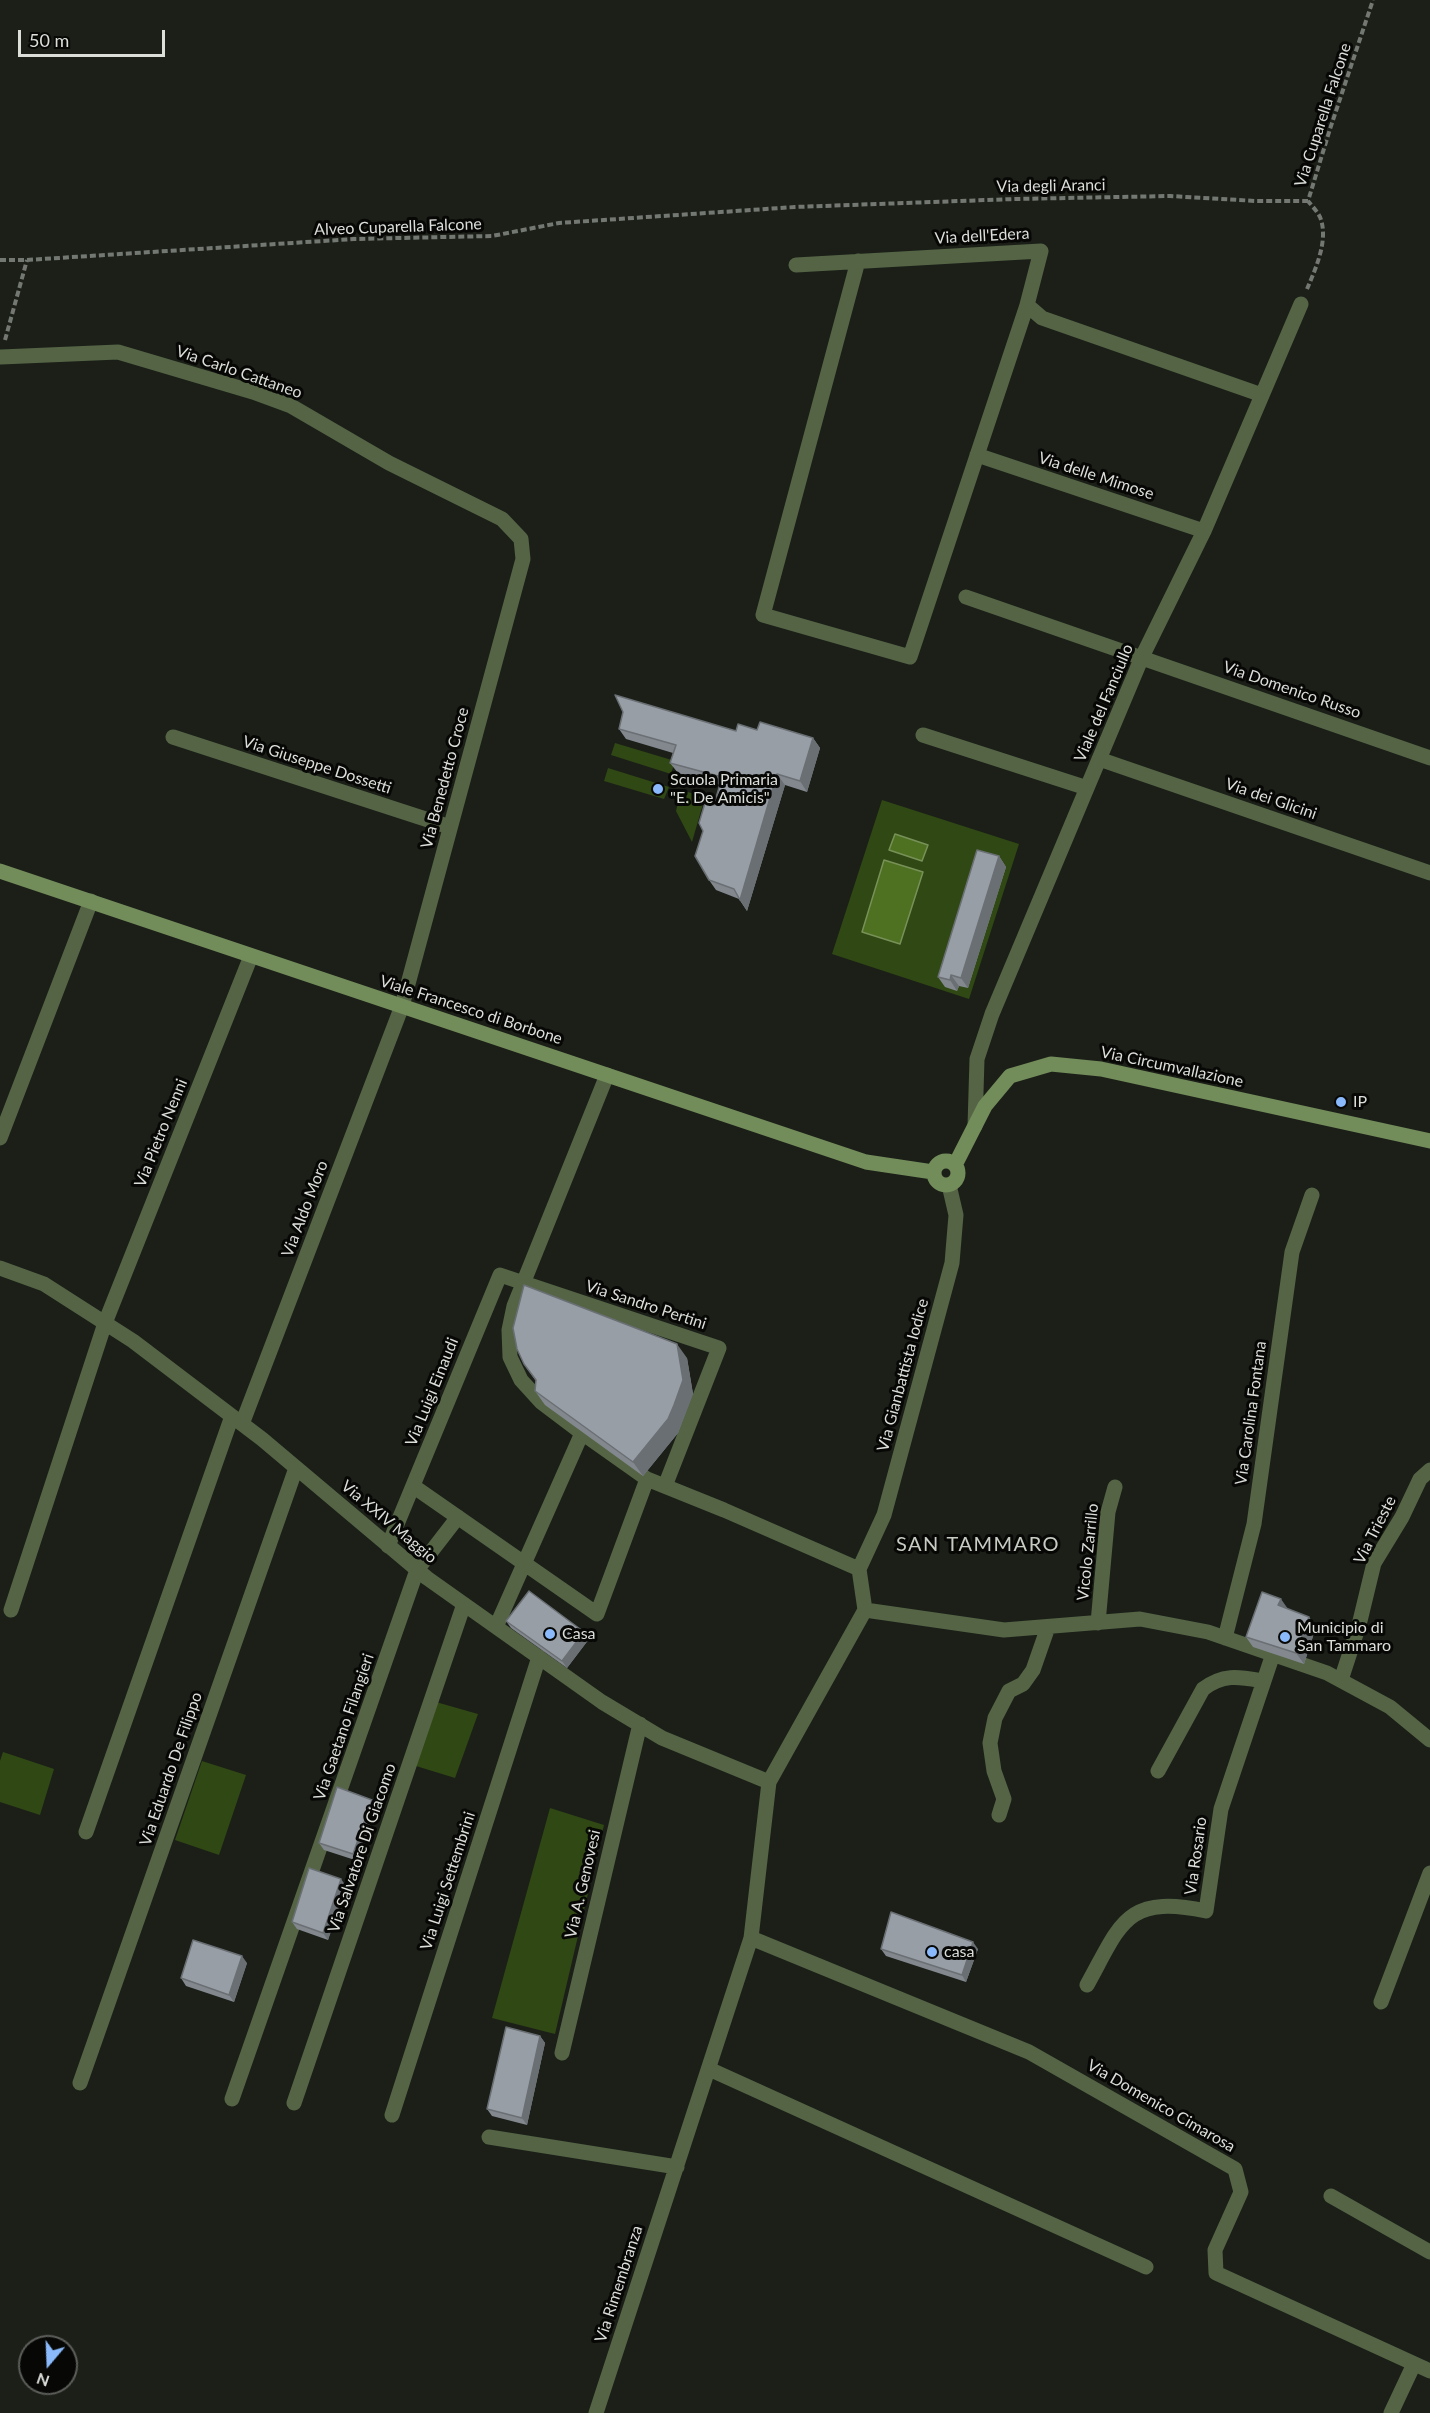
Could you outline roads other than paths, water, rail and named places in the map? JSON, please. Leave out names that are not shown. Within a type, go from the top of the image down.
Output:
[{"type":"street","name":"Via dell'Edera","points":[[796,265],[1041,251],[1027,305]]},
{"type":"street","points":[[858,261],[763,615],[910,657],[1027,305],[1042,318],[1262,395]]},
{"type":"street","name":"Viale del Fanciullo","points":[[975,1126],[977,1059],[992,1014],[1142,657],[1204,531],[1301,304]]},
{"type":"street","name":"Via Carlo Cattaneo","points":[[1,357],[118,352],[253,392],[291,406],[388,463],[502,519],[520,539],[523,559]]},
{"type":"street","name":"Via delle Mimose","points":[[977,455],[1204,531]]},
{"type":"street","name":"Via Benedetto Croce","points":[[402,1006],[523,559]]},
{"type":"street","name":"Via Domenico Russo","points":[[966,597],[1430,758]]},
{"type":"street","points":[[923,735],[1087,788]]},
{"type":"street","name":"Via Giuseppe Dossetti","points":[[173,737],[450,827]]},
{"type":"street","name":"Via dei Glicini","points":[[1100,759],[1430,873]]},
{"type":"street","name":"Viale Francesco di Borbone","points":[[0,871],[866,1161],[933,1172]]},
{"type":"street","points":[[0,1138],[91,901]]},
{"type":"street","name":"Via Pietro Nenni","points":[[11,1610],[105,1323],[250,956]]},
{"type":"street","name":"Via Aldo Moro","points":[[86,1832],[237,1420],[402,1006]]},
{"type":"street","name":"Via Circumvallazione","points":[[955,1165],[985,1106],[1010,1076],[1051,1064],[1101,1069],[1430,1141]]},
{"type":"street","points":[[607,1075],[514,1306],[509,1330],[510,1357],[520,1380],[541,1402],[647,1479],[859,1569],[865,1610],[769,1782]]},
{"type":"street","points":[[948,1161],[955,1165],[957,1177],[949,1185],[938,1183],[933,1172],[940,1162],[948,1161]]},
{"type":"street","name":"Via Gianbattista Iodice","points":[[859,1569],[884,1515],[952,1263],[956,1215],[949,1185]]},
{"type":"street","name":"Via Carolina Fontana","points":[[1225,1638],[1254,1524],[1292,1252],[1312,1195]]},
{"type":"street","name":"Via XXIV Maggio","points":[[0,1268],[44,1284],[133,1341],[237,1420],[417,1570],[602,1702],[662,1738],[769,1782]]},
{"type":"street","name":"Via Luigi Einaudi","points":[[388,1546],[500,1275],[523,1283]]},
{"type":"street","name":"Via Sandro Pertini","points":[[523,1283],[719,1348],[665,1486]]},
{"type":"street","points":[[496,1627],[582,1433]]},
{"type":"street","name":"Via Eduardo De Filippo","points":[[80,2083],[296,1468]]},
{"type":"street","name":"Via Trieste","points":[[1341,1680],[1359,1625],[1374,1563],[1402,1517],[1420,1479],[1430,1470]]},
{"type":"street","points":[[413,1486],[597,1614],[647,1479]]},
{"type":"street","name":"Vicolo Zarrillo","points":[[1098,1623],[1108,1512],[1115,1487]]},
{"type":"street","name":"Via Gaetano Filangieri","points":[[232,2099],[417,1570],[458,1517]]},
{"type":"street","name":"Via Salvatore Di Giacomo","points":[[294,2103],[464,1604]]},
{"type":"street","points":[[865,1610],[1004,1630],[1140,1619],[1208,1632],[1304,1664],[1341,1680],[1390,1707],[1430,1740]]},
{"type":"street","points":[[999,1815],[1004,1799],[994,1771],[990,1743],[995,1718],[1009,1691],[1023,1684],[1032,1670],[1048,1627]]},
{"type":"street","name":"Via Rosario","points":[[1087,1985],[1120,1925],[1137,1912],[1161,1907],[1206,1911],[1221,1809],[1273,1654]]},
{"type":"street","name":"Via Luigi Settembrini","points":[[392,2115],[539,1658]]},
{"type":"street","points":[[1158,1771],[1203,1689],[1215,1680],[1239,1677],[1264,1681]]},
{"type":"street","name":"Via A. Genovesi","points":[[561,2053],[640,1724]]},
{"type":"street","name":"Via Rimembranza","points":[[596,2413],[751,1938],[769,1782]]},
{"type":"street","points":[[1382,2002],[1430,1873]]},
{"type":"street","name":"Via Domenico Cimarosa","points":[[751,1938],[1029,2052],[1235,2169],[1241,2192],[1215,2250],[1216,2273],[1430,2371]]},
{"type":"street","points":[[709,2069],[1146,2267]]},
{"type":"street","points":[[489,2137],[677,2167]]},
{"type":"street","points":[[1331,2196],[1430,2252]]},
{"type":"street","points":[[1391,2413],[1414,2364]]},
{"type":"place","name":"Scuola Primaria \"E. De Amicis\"","points":[[658,789]]},
{"type":"place","name":"IP","points":[[1341,1102]]},
{"type":"place","name":"Casa","points":[[550,1634]]},
{"type":"place","name":"Municipio di San Tammaro","points":[[1285,1637]]},
{"type":"place","name":"casa","points":[[932,1952]]},
{"type":"district","name":"SAN TAMMARO","points":[[978,1545]]}]
